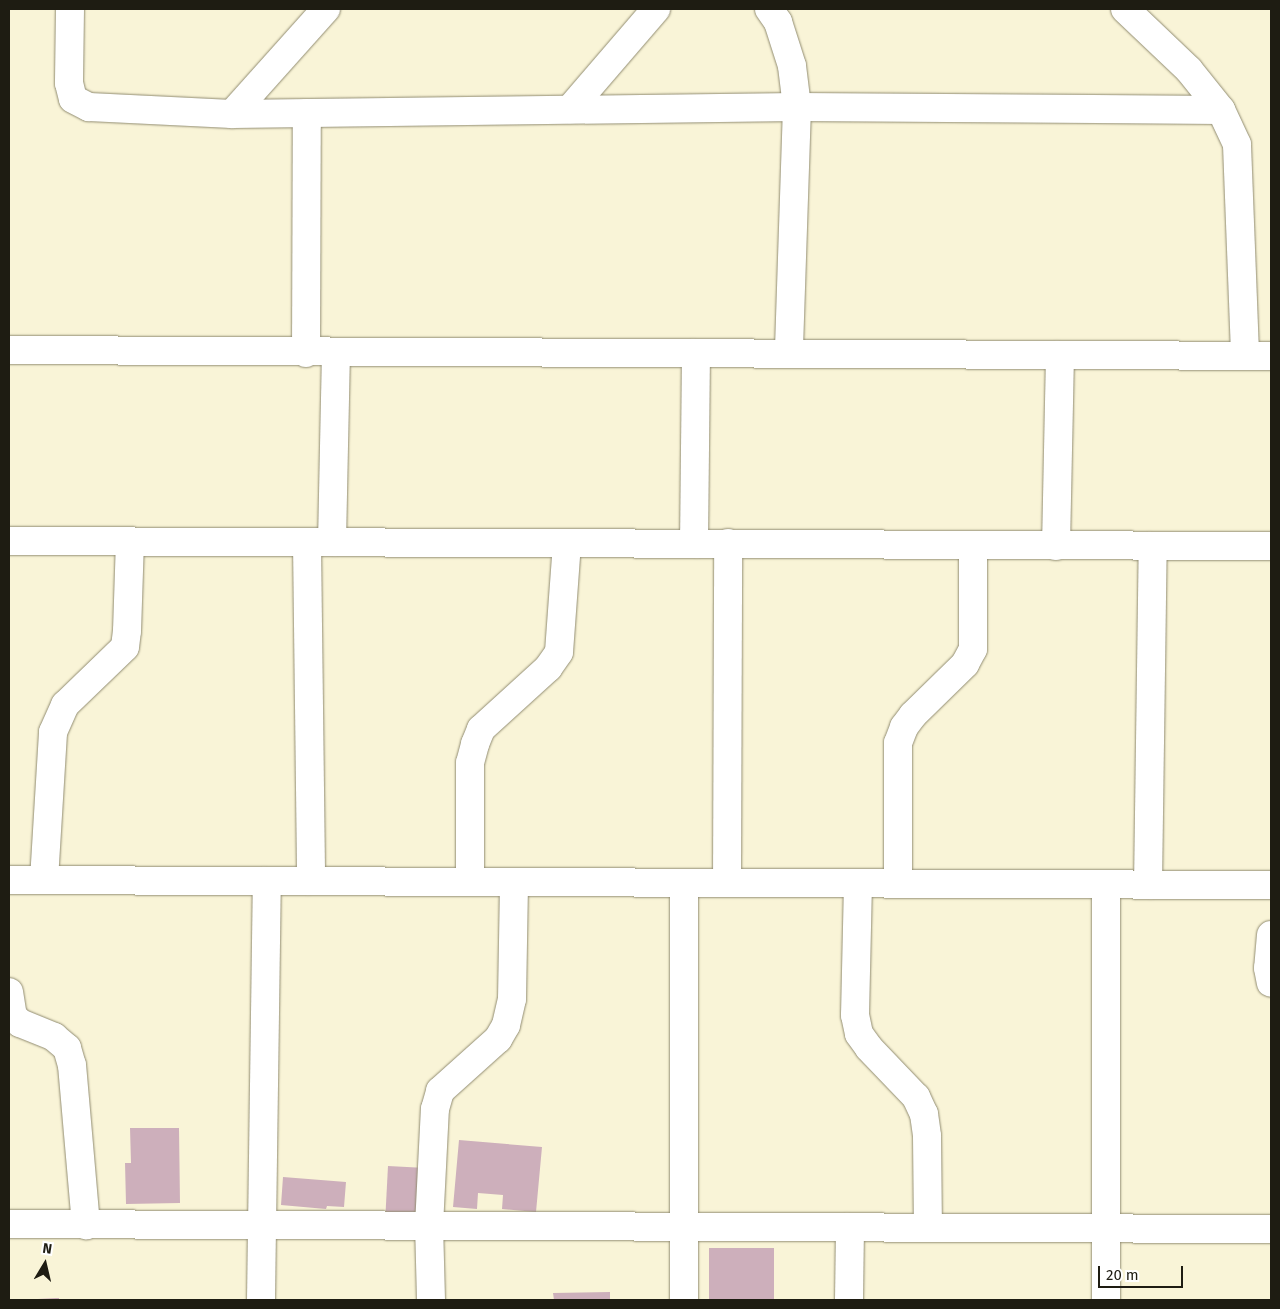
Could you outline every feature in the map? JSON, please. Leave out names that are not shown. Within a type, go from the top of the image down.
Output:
[{"type":"street","points":[[70,9],[69,83],[73,99],[89,107],[232,114],[797,107],[1221,110]]},
{"type":"street","points":[[232,114],[326,9]]},
{"type":"street","points":[[570,109],[656,9]]},
{"type":"street","points":[[769,9],[778,22],[790,59],[797,107],[789,354]]},
{"type":"street","points":[[9,350],[336,354],[696,353],[1258,356],[1238,145],[1221,110],[1189,70],[1125,9]]},
{"type":"street","points":[[306,353],[307,112]]},
{"type":"street","points":[[694,544],[696,353]]},
{"type":"street","points":[[311,881],[319,542],[336,354]]},
{"type":"street","points":[[1056,546],[1060,355]]},
{"type":"street","points":[[9,541],[1271,546]]},
{"type":"street","points":[[44,880],[53,732],[64,704],[125,647],[130,542]]},
{"type":"street","points":[[470,882],[470,763],[475,744],[481,729],[548,668],[559,652],[567,544]]},
{"type":"street","points":[[727,883],[728,544]]},
{"type":"street","points":[[898,884],[898,743],[904,727],[913,715],[965,664],[972,649],[973,545]]},
{"type":"street","points":[[1148,885],[1153,546]]},
{"type":"street","points":[[9,880],[1271,886]]},
{"type":"street","points":[[261,1300],[267,881]]},
{"type":"street","points":[[431,1300],[429,1226],[435,1109],[440,1091],[498,1039],[506,1025],[512,999],[514,882]]},
{"type":"street","points":[[684,883],[684,1300]]},
{"type":"street","points":[[858,883],[855,1015],[859,1034],[869,1048],[916,1097],[924,1114],[927,1136],[928,1227]]},
{"type":"street","points":[[1106,885],[1106,1300]]},
{"type":"street","points":[[1271,935],[1268,968],[1271,983]]},
{"type":"street","points":[[9,992],[12,1016],[20,1023],[54,1037],[67,1048],[72,1065],[86,1225]]},
{"type":"street","points":[[9,1224],[1271,1229]]},
{"type":"street","points":[[848,1300],[850,1227]]},
{"type":"building","points":[[130,1128],[179,1128],[180,1203],[126,1204],[125,1163],[131,1163]]},
{"type":"building","points":[[459,1140],[542,1147],[536,1212],[502,1209],[503,1195],[478,1193],[477,1209],[453,1207]]},
{"type":"building","points":[[388,1166],[421,1168],[418,1215],[386,1213]]},
{"type":"building","points":[[283,1177],[346,1182],[344,1207],[327,1206],[326,1209],[281,1205]]},
{"type":"building","points":[[709,1248],[774,1248],[774,1300],[709,1300]]},
{"type":"building","points":[[610,1292],[610,1300],[554,1300],[553,1293]]},
{"type":"building","points":[[59,1298],[59,1300],[19,1300]]}]
